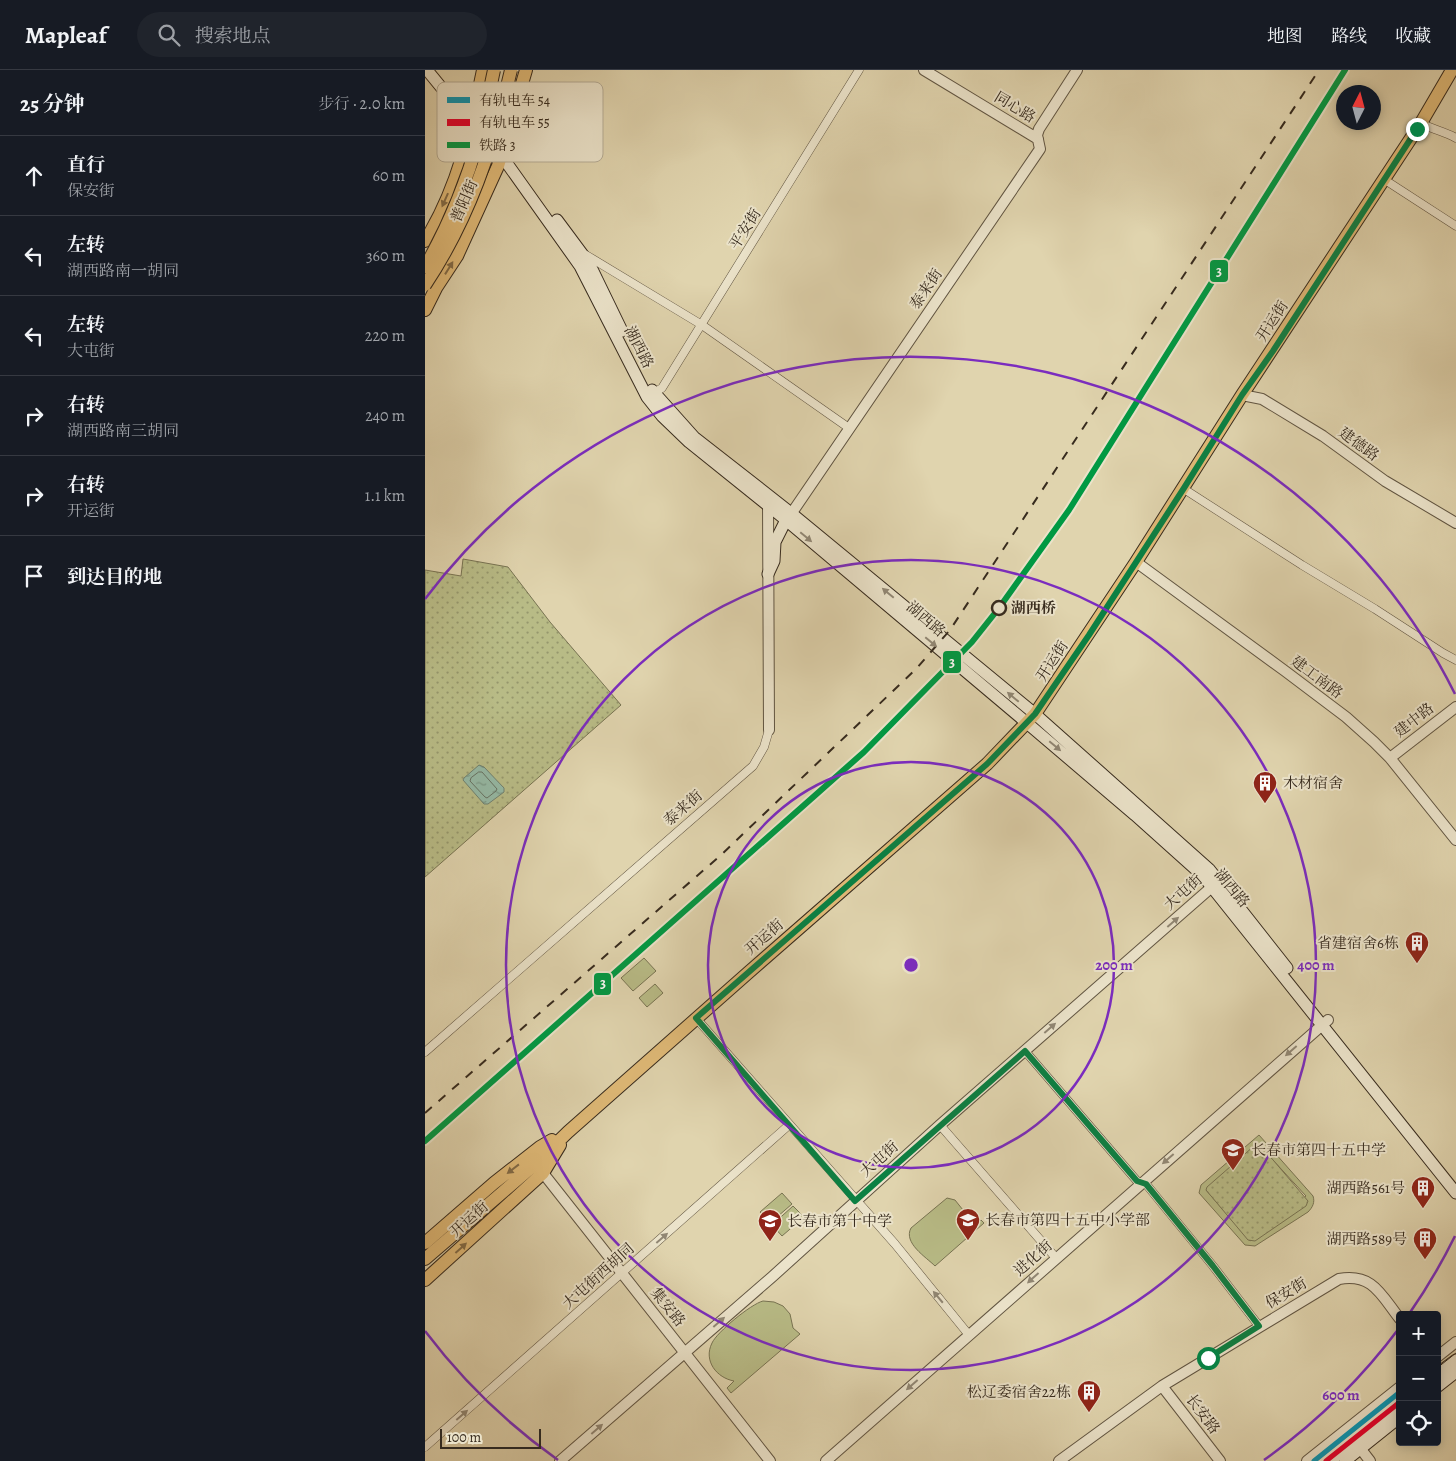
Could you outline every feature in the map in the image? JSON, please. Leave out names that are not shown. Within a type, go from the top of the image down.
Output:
[{"type":"main road","name":"湖西路","points":[[427,70],[438,82]]},
{"type":"main road","name":"湖西路","points":[[437,70],[446,82]]},
{"type":"main road","name":"普阳街","points":[[523,82],[527,70]]},
{"type":"main road","name":"开运街","points":[[425,1260],[533,1166],[568,1132],[696,1018],[987,764],[1031,719],[1136,562],[1242,395],[1385,180],[1436,99],[1451,70]]},
{"type":"main road","name":"开运街","points":[[1436,99],[1456,76]]},
{"type":"main road","name":"普阳街","points":[[425,241],[430,223],[460,169],[462,162]]},
{"type":"main road","points":[[425,267],[441,239],[459,198],[471,162]]},
{"type":"main road","points":[[425,286],[452,241],[477,186],[485,162]]},
{"type":"main road","name":"普阳街","points":[[425,310],[436,288],[457,256],[499,162]]},
{"type":"main road","name":"湖西路","points":[[510,162],[581,266],[662,416],[689,442],[789,516],[1209,869],[1215,883],[1456,1184]]},
{"type":"main road","name":"湖西路","points":[[511,162],[589,263],[650,395]]},
{"type":"main road","points":[[768,574],[774,561],[775,542],[789,516]]},
{"type":"main road","name":"湖西路","points":[[1325,1022],[1456,1194]]},
{"type":"main road","name":"开运街","points":[[425,1280],[543,1173],[568,1132]]},
{"type":"main road","name":"开运街","points":[[425,1243],[494,1183],[540,1147],[568,1132]]},
{"type":"main road","points":[[1441,1369],[1456,1360]]},
{"type":"main road","points":[[1441,1384],[1456,1372]]},
{"type":"main road","points":[[1330,1461],[1396,1408]]},
{"type":"main road","points":[[1345,1461],[1396,1420]]},
{"type":"street","name":"平安街","points":[[650,395],[662,388],[859,70]]},
{"type":"street","name":"同心路","points":[[924,70],[1027,132],[1038,134]]},
{"type":"street","name":"泰来街","points":[[789,516],[1040,149],[1038,134],[1077,70]]},
{"type":"street","points":[[1421,124],[1446,132],[1456,138]]},
{"type":"street","points":[[1385,180],[1456,226]]},
{"type":"street","points":[[580,252],[702,325],[849,428]]},
{"type":"street","name":"建德路","points":[[1242,395],[1262,399],[1323,436],[1385,481],[1456,523]]},
{"type":"street","points":[[1184,488],[1301,565],[1375,609],[1443,654],[1456,660]]},
{"type":"street","name":"泰来街","points":[[425,1052],[753,766],[764,747],[769,730],[768,501]]},
{"type":"street","name":"建工南路","points":[[1136,562],[1285,671],[1374,742],[1390,758],[1456,840]]},
{"type":"street","name":"建中路","points":[[1390,758],[1456,707]]},
{"type":"street","name":"大屯街","points":[[560,1461],[772,1277],[940,1125],[1215,883]]},
{"type":"street","points":[[696,1018],[855,1201],[895,1244],[969,1334]]},
{"type":"street","name":"进化街","points":[[826,1461],[1325,1022]]},
{"type":"street","points":[[1025,1051],[1137,1181],[1146,1184],[1259,1326]]},
{"type":"street","name":"大屯街西胡同","points":[[425,1447],[789,1125]]},
{"type":"street","points":[[940,1125],[1056,1258]]},
{"type":"street","name":"集安路","points":[[543,1173],[770,1461]]},
{"type":"street","name":"保安街","points":[[1059,1461],[1162,1386],[1339,1278],[1351,1276],[1371,1283],[1396,1314]]},
{"type":"street","points":[[1438,1356],[1456,1342]]},
{"type":"street","name":"长安路","points":[[1162,1386],[1219,1461]]},
{"type":"street","points":[[1307,1461],[1396,1390]]},
{"type":"street","points":[[1360,1448],[1370,1461]]},
{"type":"shaded area","points":[[463,559],[508,567],[550,622],[621,705],[425,877],[425,570],[461,576]]},
{"type":"shaded area","points":[[644,958],[656,971],[633,991],[621,978]]},
{"type":"shaded area","points":[[655,984],[663,993],[647,1007],[639,998]]},
{"type":"shaded area","points":[[1259,1135],[1313,1196],[1314,1202],[1308,1212],[1255,1246],[1245,1245],[1199,1193],[1201,1185]],"holes":[[[1260,1146],[1306,1196],[1250,1241],[1206,1190]]]},
{"type":"shaded area","points":[[1254,1146],[1262,1147],[1308,1201],[1306,1206],[1255,1241],[1248,1240],[1206,1190],[1207,1187]]},
{"type":"shaded area","points":[[782,1193],[792,1204],[770,1223],[760,1212]]},
{"type":"shaded area","points":[[947,1198],[955,1200],[975,1225],[981,1220],[984,1223],[935,1266],[917,1249],[909,1234],[911,1228]]},
{"type":"shaded area","points":[[793,1206],[804,1217],[782,1236],[772,1225]]},
{"type":"shaded area","points":[[763,1301],[774,1302],[783,1306],[790,1314],[793,1328],[800,1334],[731,1393],[727,1388],[734,1381],[722,1376],[713,1368],[709,1356],[712,1343],[727,1326],[751,1307]]},
{"type":"water","points":[[479,765],[484,767],[504,788],[504,792],[488,804],[484,804],[463,780]]},
{"type":"tram line","points":[[1441,1365],[1456,1353]]},
{"type":"tram line","name":"54","points":[[1314,1461],[1396,1395]]},
{"type":"tram line","points":[[1322,1461],[1396,1401]]},
{"type":"tram line","name":"55","points":[[1326,1461],[1396,1405]]},
{"type":"railway","points":[[425,1113],[721,855],[916,669],[950,630],[1319,70]]},
{"type":"rail line","name":"3","points":[[425,1141],[864,752],[972,642],[999,608],[1069,510],[1345,70]]},
{"type":"place","name":"湖西桥","points":[[999,608]]},
{"type":"place","name":"木材宿舍","points":[[1265,804]]},
{"type":"place","name":"省建宿舍6栋","points":[[1417,964]]},
{"type":"place","name":"长春市第四十五中学","points":[[1233,1171]]},
{"type":"place","name":"湖西路561号","points":[[1423,1209]]},
{"type":"place","name":"长春市第四十五中小学部","points":[[968,1241]]},
{"type":"place","name":"长春市第十中学","points":[[770,1242]]},
{"type":"place","name":"湖西路589号","points":[[1425,1260]]},
{"type":"place","name":"松辽委宿舍22栋","points":[[1089,1413]]},
{"type":"route","points":[[1208,1358],[1259,1326],[1146,1184],[1137,1181],[1025,1051],[855,1201],[696,1018],[987,764],[1035,714],[1089,635],[1213,444],[1242,395],[1273,351],[1417,129]]}]
